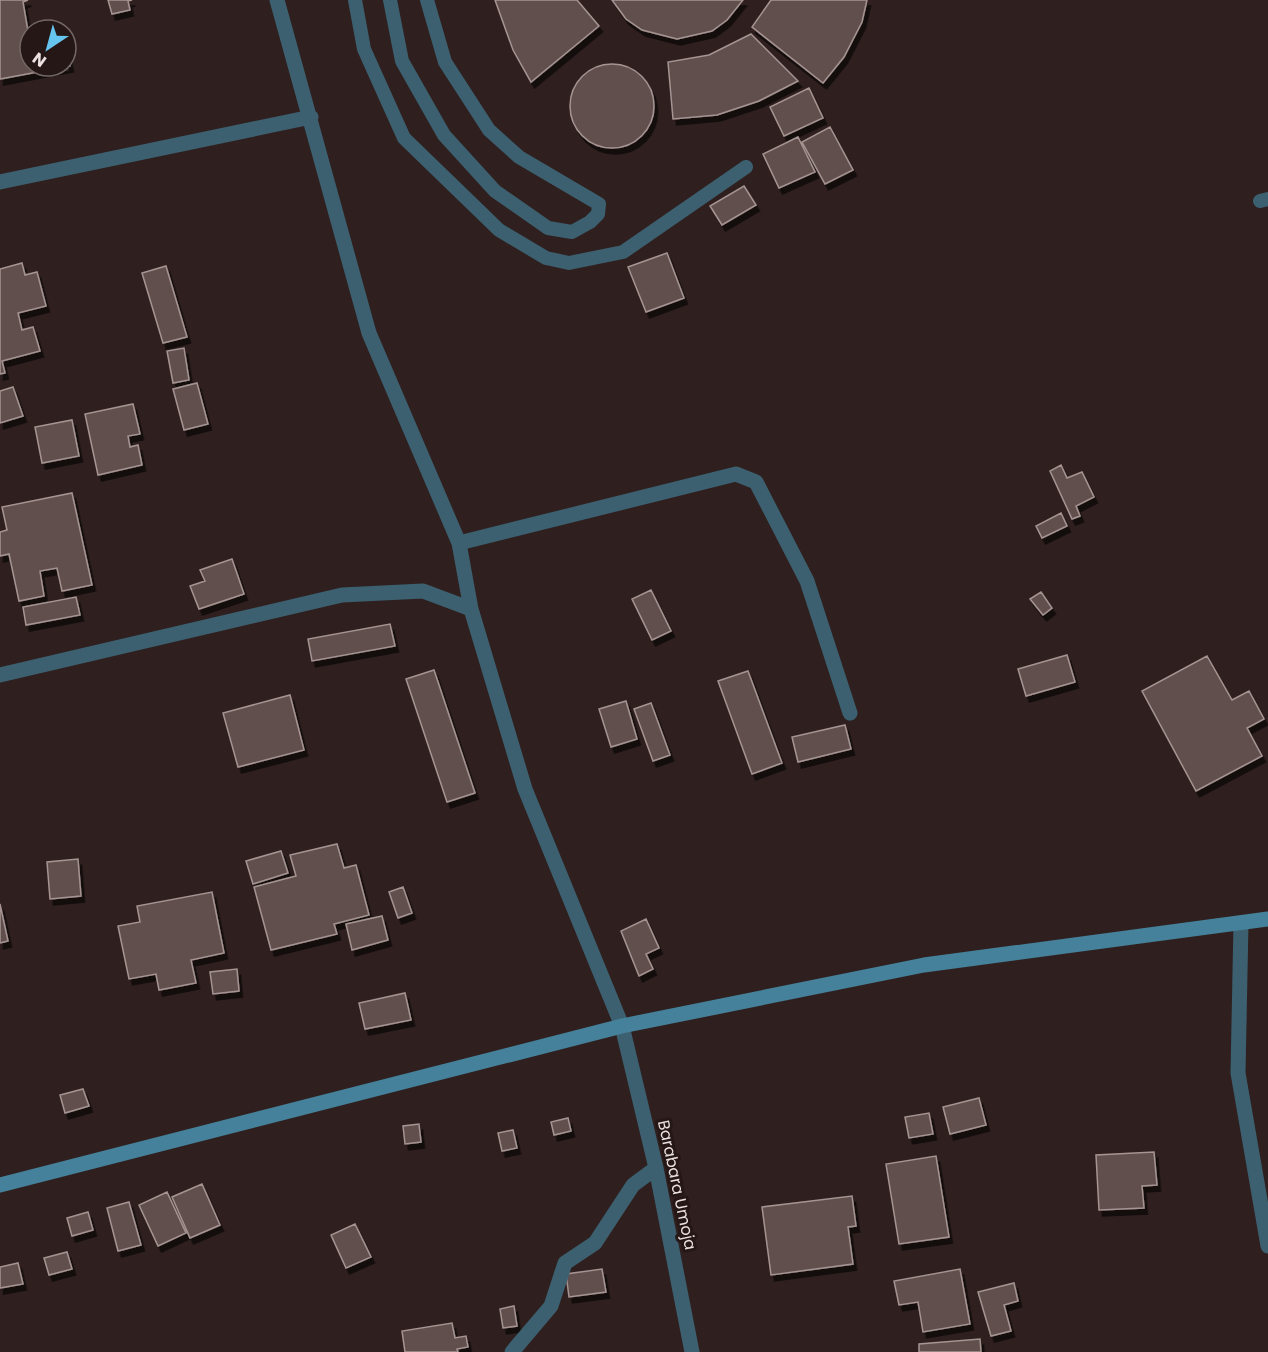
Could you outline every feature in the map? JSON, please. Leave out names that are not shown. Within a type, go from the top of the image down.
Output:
[{"type":"street","name":"Barabara Umoja","points":[[277,0],[369,333],[459,543],[471,609],[525,789],[622,1026],[657,1168],[692,1352]]},
{"type":"street","points":[[0,182],[310,117]]},
{"type":"street","points":[[459,543],[736,474],[756,482],[807,581],[850,713]]},
{"type":"street","points":[[0,675],[342,595],[423,591],[471,609]]},
{"type":"street","points":[[0,1185],[622,1026],[924,965],[1268,919]]},
{"type":"street","points":[[1241,923],[1238,1073],[1268,1246]]},
{"type":"street","points":[[512,1352],[551,1306],[565,1263],[596,1243],[633,1185],[657,1168]]},
{"type":"lane","points":[[355,0],[364,49],[404,138],[499,230],[546,258],[569,263],[623,252],[746,167]]},
{"type":"lane","points":[[390,0],[402,61],[444,135],[495,191],[548,228],[572,232],[590,222],[598,214],[599,204],[519,157],[489,130],[445,62],[427,0]]},
{"type":"building","points":[[0,0],[28,0],[23,2],[26,18],[18,18],[18,76],[0,79]]},
{"type":"building","points":[[108,0],[132,0],[128,1],[130,10],[112,14]]},
{"type":"building","points":[[495,0],[577,0],[599,26],[531,82],[513,50]]},
{"type":"building","points":[[612,0],[743,0],[727,20],[712,31],[677,39],[642,30],[626,19]]},
{"type":"building","points":[[771,0],[867,0],[862,22],[844,57],[823,83],[752,27]]},
{"type":"building","points":[[751,34],[798,81],[759,101],[717,115],[673,119],[668,62],[709,55]]},
{"type":"building","points":[[604,64],[620,64],[636,71],[647,82],[654,98],[651,122],[642,136],[620,148],[604,148],[588,141],[577,130],[570,114],[570,98],[577,82],[588,71]]},
{"type":"building","points":[[809,88],[823,118],[784,136],[770,107]]},
{"type":"building","points":[[830,127],[853,170],[825,184],[802,142]]},
{"type":"building","points":[[798,137],[815,172],[779,188],[763,154]]},
{"type":"building","points":[[744,186],[756,205],[722,225],[710,206]]},
{"type":"building","points":[[667,253],[684,298],[646,312],[628,267]]},
{"type":"building","points":[[22,263],[25,275],[37,272],[46,306],[18,313],[22,330],[33,327],[40,351],[2,361],[5,373],[0,374],[0,269]]},
{"type":"building","points":[[166,266],[187,337],[163,343],[142,273]]},
{"type":"building","points":[[184,348],[189,380],[173,383],[167,351]]},
{"type":"building","points":[[197,383],[208,424],[184,430],[173,389]]},
{"type":"building","points":[[13,387],[23,416],[0,423],[0,391]]},
{"type":"building","points":[[133,404],[140,434],[128,436],[130,447],[138,445],[142,465],[98,475],[85,414]]},
{"type":"building","points":[[72,420],[79,456],[42,463],[35,427]]},
{"type":"building","points":[[1061,465],[1067,478],[1082,472],[1094,497],[1076,506],[1080,516],[1072,519],[1050,471]]},
{"type":"building","points":[[72,493],[92,585],[62,591],[57,568],[40,571],[44,596],[19,601],[9,554],[0,556],[0,532],[7,530],[2,507]]},
{"type":"building","points":[[1061,513],[1067,526],[1042,538],[1036,526]]},
{"type":"building","points":[[232,559],[244,594],[199,609],[190,586],[205,581],[200,570]]},
{"type":"building","points":[[651,590],[671,631],[652,640],[632,599]]},
{"type":"building","points":[[1041,592],[1052,608],[1043,615],[1030,599]]},
{"type":"building","points":[[76,597],[80,615],[26,625],[23,607]]},
{"type":"building","points":[[390,624],[395,646],[312,661],[308,639]]},
{"type":"building","points":[[1067,655],[1075,682],[1026,696],[1018,669]]},
{"type":"building","points":[[1207,656],[1232,700],[1249,691],[1264,719],[1247,728],[1262,756],[1196,791],[1142,691]]},
{"type":"building","points":[[434,670],[475,793],[447,802],[406,679]]},
{"type":"building","points":[[748,671],[782,763],[752,774],[718,681]]},
{"type":"building","points":[[290,695],[304,750],[238,767],[223,713]]},
{"type":"building","points":[[626,701],[637,739],[611,747],[599,709]]},
{"type":"building","points":[[651,703],[670,755],[653,761],[634,709]]},
{"type":"building","points":[[845,725],[851,749],[798,762],[792,737]]},
{"type":"building","points":[[337,844],[344,868],[356,865],[369,915],[334,924],[337,934],[271,950],[254,887],[296,876],[290,855]]},
{"type":"building","points":[[281,851],[288,873],[253,884],[246,861]]},
{"type":"building","points":[[78,859],[81,896],[50,899],[47,862]]},
{"type":"building","points":[[403,887],[412,913],[398,918],[389,892]]},
{"type":"building","points":[[212,892],[224,953],[191,960],[196,983],[159,990],[156,974],[129,979],[118,926],[140,922],[137,906]]},
{"type":"building","points":[[0,904],[8,941],[0,943]]},
{"type":"building","points":[[382,916],[388,940],[352,950],[346,924]]},
{"type":"building","points":[[646,919],[659,948],[646,954],[653,969],[639,976],[621,931]]},
{"type":"building","points":[[237,969],[239,991],[213,994],[210,972]]},
{"type":"building","points":[[405,993],[411,1020],[365,1029],[359,1003]]},
{"type":"building","points":[[83,1089],[89,1106],[65,1113],[60,1095]]},
{"type":"building","points":[[979,1098],[986,1125],[950,1134],[943,1107]]},
{"type":"building","points":[[929,1113],[933,1134],[909,1138],[905,1117]]},
{"type":"building","points":[[568,1118],[571,1131],[554,1135],[551,1122]]},
{"type":"building","points":[[419,1124],[421,1142],[405,1144],[403,1126]]},
{"type":"building","points":[[513,1130],[517,1148],[502,1151],[498,1133]]},
{"type":"building","points":[[1154,1152],[1157,1185],[1142,1186],[1144,1208],[1099,1210],[1096,1155]]},
{"type":"building","points":[[936,1156],[949,1237],[899,1244],[886,1164]]},
{"type":"building","points":[[202,1184],[220,1225],[190,1238],[172,1197]]},
{"type":"building","points":[[167,1192],[186,1233],[158,1246],[139,1205]]},
{"type":"building","points":[[852,1196],[856,1226],[848,1227],[853,1264],[771,1275],[762,1207]]},
{"type":"building","points":[[129,1202],[141,1245],[118,1251],[107,1208]]},
{"type":"building","points":[[88,1212],[93,1230],[72,1236],[67,1218]]},
{"type":"building","points":[[355,1224],[371,1257],[346,1268],[331,1235]]},
{"type":"building","points":[[67,1252],[72,1269],[49,1275],[44,1258]]},
{"type":"building","points":[[18,1263],[23,1284],[0,1288],[0,1267]]},
{"type":"building","points":[[602,1269],[606,1292],[569,1297],[566,1274]]},
{"type":"building","points":[[960,1269],[970,1324],[923,1332],[918,1302],[899,1305],[894,1281]]},
{"type":"building","points":[[1014,1283],[1018,1301],[1004,1305],[1011,1331],[991,1336],[978,1292]]},
{"type":"building","points":[[514,1306],[517,1326],[503,1328],[500,1309]]},
{"type":"building","points":[[452,1323],[455,1338],[466,1336],[468,1347],[457,1349],[458,1352],[405,1352],[402,1331]]},
{"type":"building","points":[[980,1339],[981,1352],[919,1352],[919,1344]]}]
